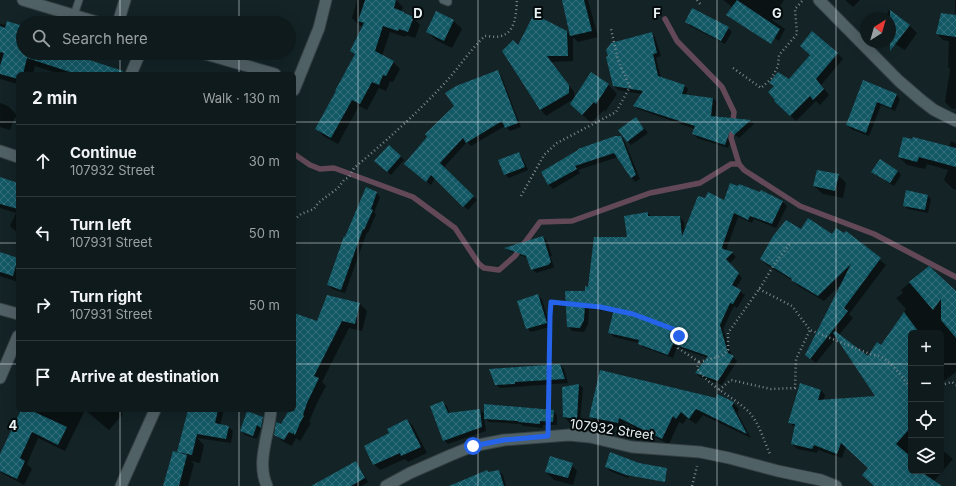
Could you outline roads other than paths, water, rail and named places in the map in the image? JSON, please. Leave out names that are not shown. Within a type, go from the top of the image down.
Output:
[{"type":"street","points":[[22,0],[77,16]]},
{"type":"street","points":[[120,16],[125,0]]},
{"type":"street","points":[[296,82],[319,28],[326,0]]},
{"type":"street","points":[[819,0],[899,81],[934,110],[956,121]]},
{"type":"street","points":[[132,72],[137,60]]},
{"type":"street","points":[[226,60],[268,72]]},
{"type":"street","points":[[0,151],[16,156]]},
{"type":"street","points":[[0,309],[16,313]]},
{"type":"street","points":[[0,378],[16,341]]},
{"type":"street","points":[[121,486],[154,412]]},
{"type":"street","points":[[267,486],[262,466],[270,412]]},
{"type":"street","name":"107932 Street","points":[[386,486],[424,467],[473,446],[504,440],[569,435],[590,437],[632,447],[700,452],[821,480],[836,486]]},
{"type":"lane","points":[[74,15],[79,0]]},
{"type":"waterway","points":[[665,19],[677,41],[722,87],[734,112],[731,138],[739,164],[744,170],[800,206],[874,234],[956,277]]},
{"type":"waterway","points":[[296,155],[310,165],[320,169],[334,168],[413,197],[455,228],[479,264],[484,268],[499,270],[515,256],[540,222],[572,221],[650,193],[700,183],[731,164],[739,164]]}]
